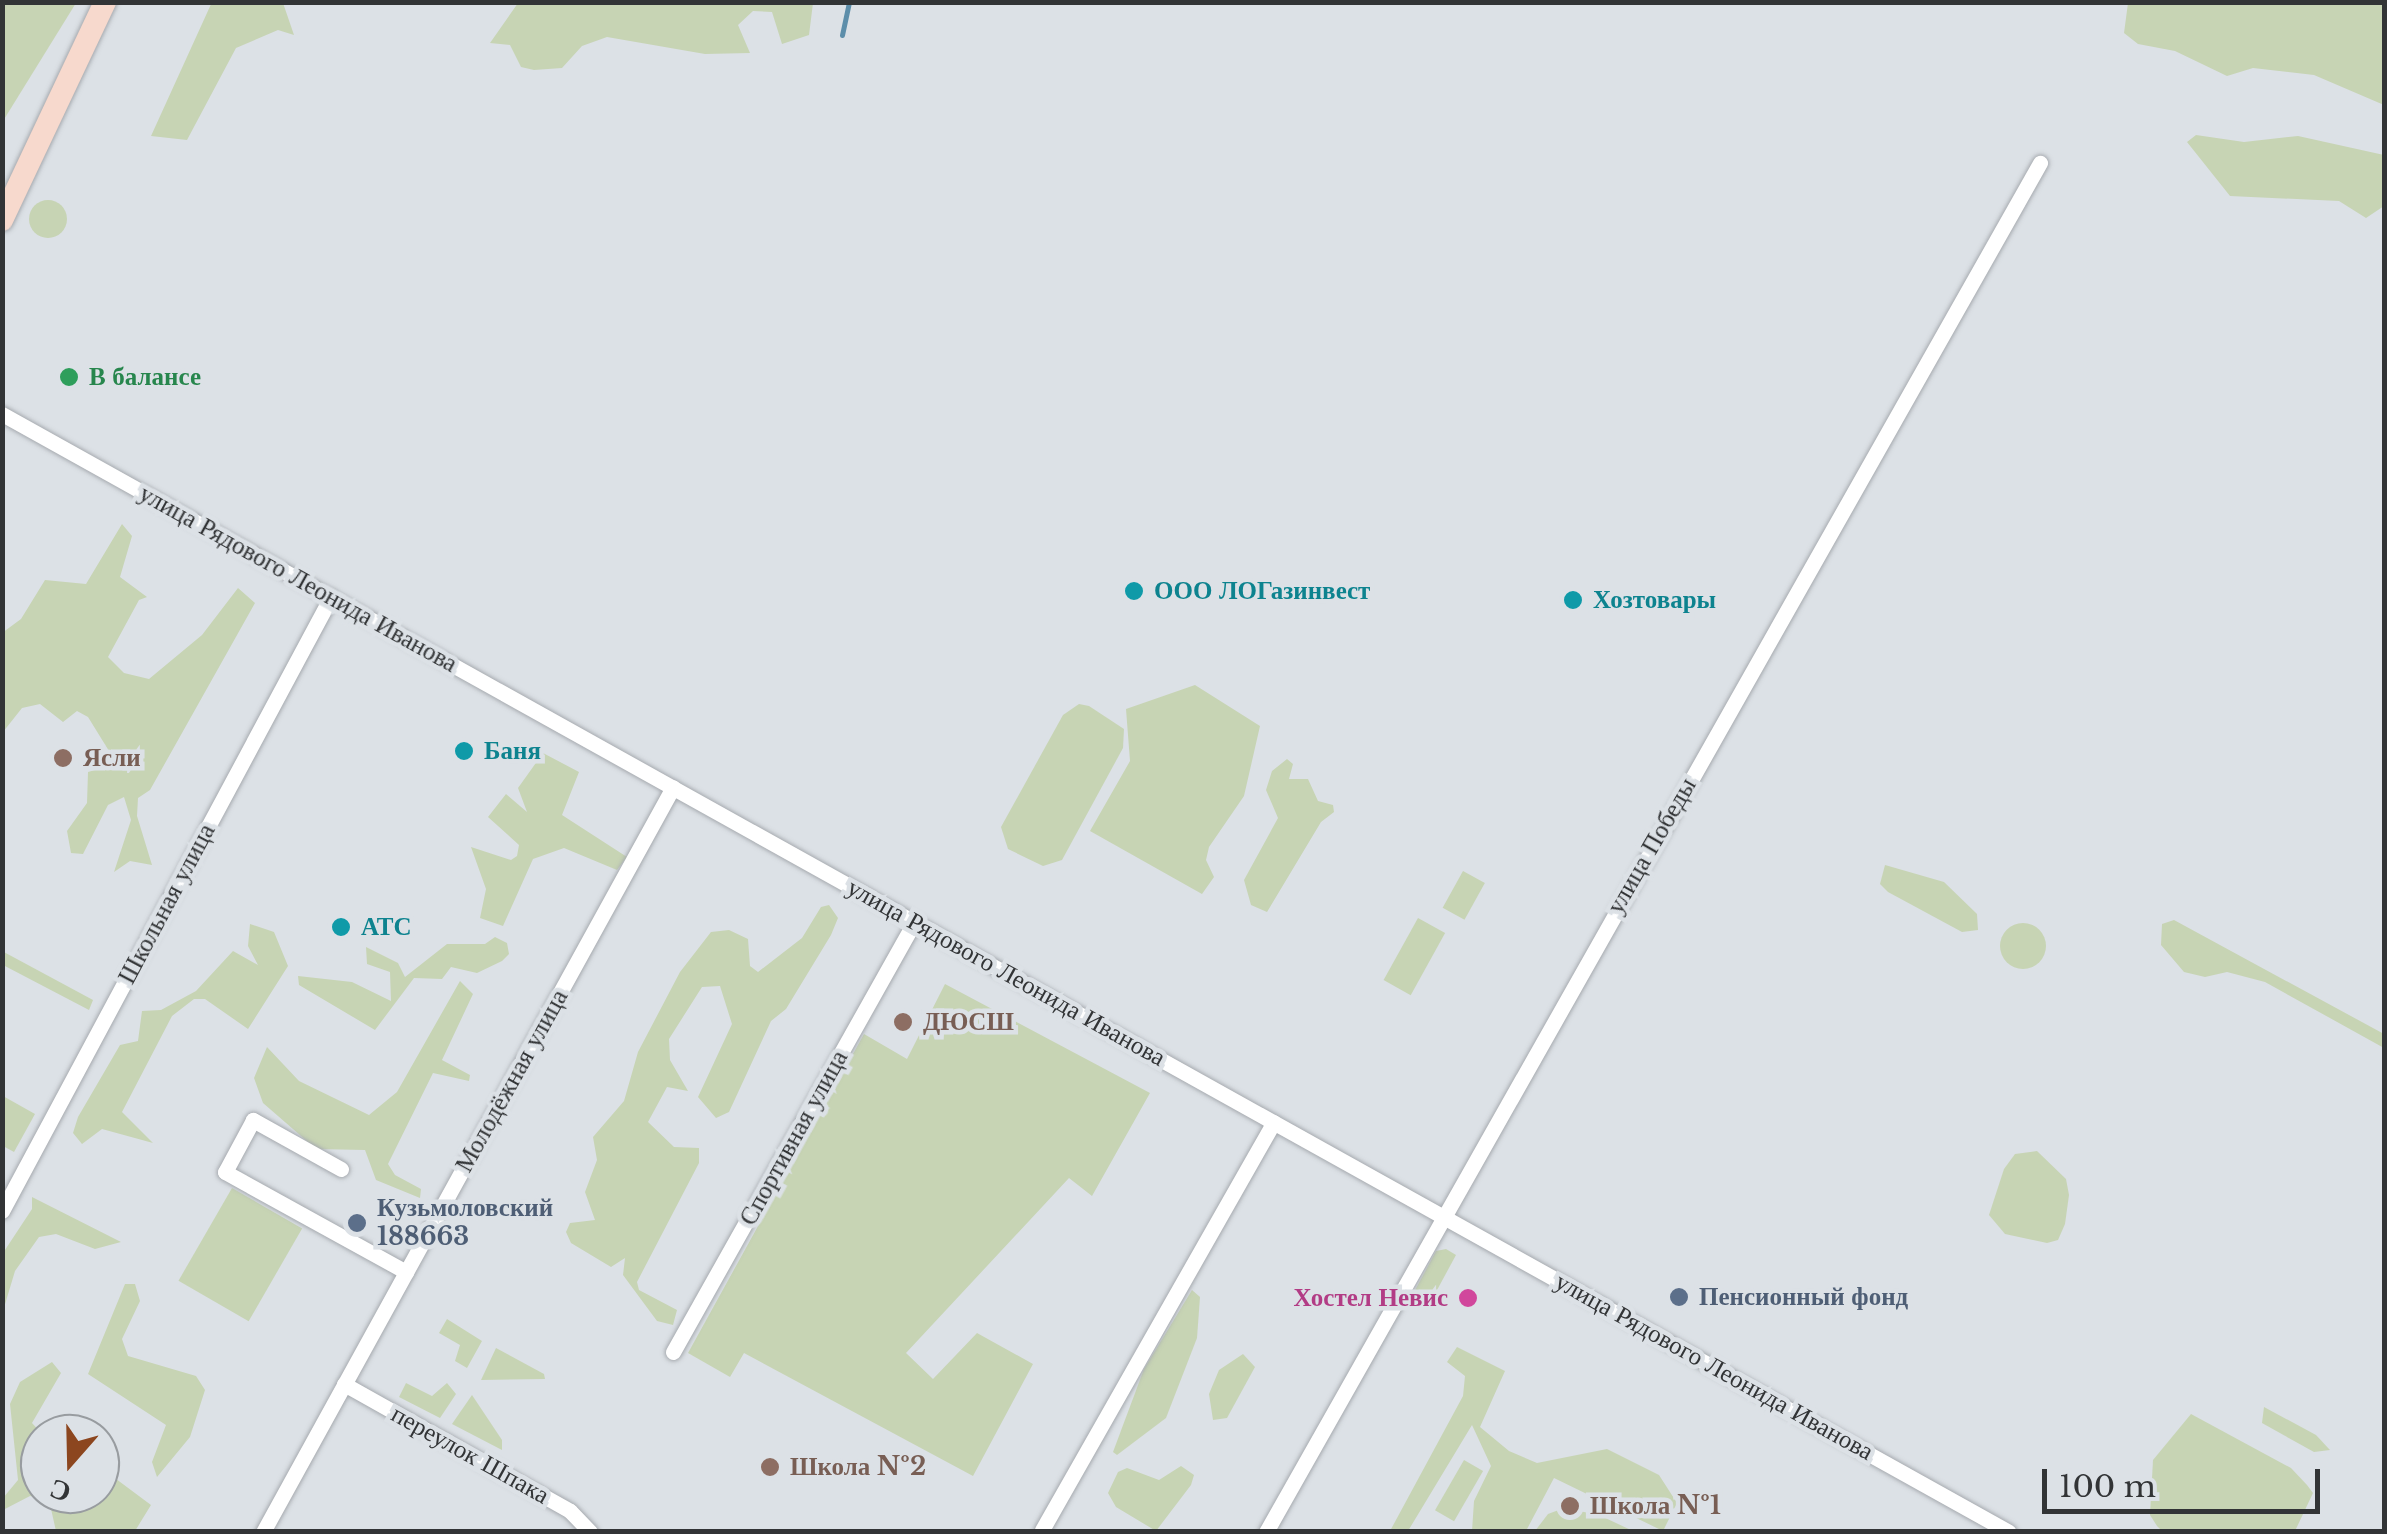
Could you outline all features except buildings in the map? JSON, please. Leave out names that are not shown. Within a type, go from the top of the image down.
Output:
[{"type":"main road","points":[[2,220],[104,2]]},
{"type":"street","name":"улица Победы","points":[[1266,1532],[2040,163]]},
{"type":"street","name":"улица Рядового Леонида Иванова","points":[[2,414],[2009,1532]]},
{"type":"street","name":"Школьная улица","points":[[2,1211],[331,598]]},
{"type":"street","name":"Молодёжная улица","points":[[263,1532],[673,788]]},
{"type":"street","name":"Спортивная улица","points":[[673,1352],[914,922]]},
{"type":"street","points":[[341,1169],[253,1120],[225,1172],[406,1272]]},
{"type":"street","points":[[1042,1530],[1274,1122]]},
{"type":"street","name":"переулок Шпака","points":[[344,1384],[570,1512],[590,1532]]},
{"type":"green space","points":[[212,2],[283,3],[294,35],[278,30],[236,48],[187,140],[151,136]]},
{"type":"green space","points":[[518,2],[813,3],[809,35],[782,44],[772,12],[753,11],[738,25],[750,53],[705,54],[607,37],[582,46],[562,68],[534,70],[521,67],[510,45],[490,43]]},
{"type":"green space","points":[[2,3],[76,3],[3,121]]},
{"type":"green space","points":[[2128,3],[2384,3],[2384,105],[2314,75],[2253,68],[2227,76],[2175,51],[2138,44],[2124,33]]},
{"type":"green space","points":[[2196,135],[2244,142],[2298,136],[2384,155],[2384,206],[2366,218],[2339,201],[2230,196],[2187,142]]},
{"type":"green space","points":[[48,200],[61,206],[67,219],[61,232],[48,238],[35,232],[29,219],[35,206]]},
{"type":"green space","points":[[122,524],[132,536],[120,577],[147,597],[139,600],[108,657],[124,673],[149,679],[202,635],[238,588],[255,603],[150,790],[138,798],[137,816],[152,865],[130,861],[114,872],[131,820],[124,797],[108,805],[83,854],[71,853],[67,831],[87,803],[88,772],[102,768],[109,751],[88,717],[77,711],[63,722],[40,704],[22,708],[3,732],[2,633],[21,619],[45,580],[86,584]]},
{"type":"green space","points":[[1195,685],[1260,726],[1244,796],[1209,847],[1206,860],[1214,877],[1202,894],[1090,831],[1130,761],[1126,709]]},
{"type":"green space","points":[[1079,704],[1089,706],[1124,729],[1123,748],[1062,860],[1043,866],[1008,849],[1001,827],[1063,715]]},
{"type":"green space","points":[[543,753],[579,772],[562,815],[627,857],[617,870],[564,848],[533,859],[503,926],[480,918],[486,889],[471,847],[511,860],[517,856],[519,845],[488,817],[506,794],[527,812],[518,788]]},
{"type":"green space","points":[[1287,759],[1293,764],[1289,779],[1308,779],[1318,801],[1333,805],[1334,812],[1321,822],[1267,912],[1251,905],[1244,880],[1278,818],[1266,790],[1272,771]]},
{"type":"green space","points":[[1885,865],[1944,882],[1977,914],[1978,930],[1962,932],[1888,892],[1880,884]]},
{"type":"green space","points":[[1463,871],[1485,883],[1465,920],[1443,908]]},
{"type":"green space","points":[[829,905],[838,918],[831,935],[786,1009],[771,1021],[729,1112],[716,1118],[698,1097],[732,1024],[720,986],[702,987],[669,1039],[670,1060],[688,1091],[667,1087],[648,1122],[674,1147],[699,1148],[699,1163],[637,1282],[639,1290],[677,1310],[673,1325],[657,1321],[623,1275],[625,1258],[611,1267],[571,1243],[566,1232],[570,1223],[595,1220],[585,1192],[597,1160],[593,1137],[624,1101],[638,1052],[680,972],[711,932],[729,930],[748,939],[750,966],[758,972],[802,938],[821,907]]},
{"type":"green space","points":[[1418,918],[1445,933],[1411,995],[1384,980]]},
{"type":"green space","points":[[2174,920],[2384,1034],[2384,1048],[2265,982],[2227,972],[2205,977],[2184,972],[2161,945],[2162,924]]},
{"type":"green space","points":[[2023,923],[2040,929],[2046,946],[2040,963],[2023,969],[2006,963],[2000,946],[2006,929]]},
{"type":"green space","points":[[250,924],[274,932],[288,966],[248,1029],[205,999],[194,999],[172,1016],[122,1112],[153,1143],[102,1129],[82,1144],[73,1133],[78,1117],[120,1045],[138,1041],[142,1011],[161,1010],[196,991],[233,951],[258,965],[248,946]]},
{"type":"green space","points":[[495,937],[507,943],[509,954],[502,961],[477,973],[451,967],[442,979],[414,978],[375,1030],[299,985],[298,976],[352,982],[391,1001],[390,972],[367,964],[366,947],[398,963],[405,977],[447,944],[485,944]]},
{"type":"green space","points":[[2,951],[93,1000],[89,1010],[3,965]]},
{"type":"green space","points":[[460,981],[473,994],[442,1060],[470,1075],[469,1081],[433,1073],[388,1164],[395,1175],[421,1189],[420,1198],[376,1180],[365,1150],[316,1149],[263,1103],[254,1078],[267,1047],[299,1081],[369,1115],[397,1092]]},
{"type":"green space","points":[[945,984],[1150,1093],[1092,1196],[1069,1178],[906,1353],[933,1379],[977,1333],[1033,1364],[973,1476],[744,1353],[730,1377],[688,1353],[864,1034],[907,1059]]},
{"type":"green space","points":[[3,1096],[35,1114],[14,1152],[3,1146]]},
{"type":"green space","points":[[2037,1151],[2066,1179],[2069,1195],[2065,1224],[2058,1240],[2047,1243],[2005,1234],[1989,1215],[2004,1169],[2015,1154]]},
{"type":"green space","points":[[232,1188],[302,1228],[249,1321],[178,1281]]},
{"type":"green space","points":[[32,1197],[121,1242],[95,1249],[56,1234],[39,1237],[15,1271],[3,1311],[3,1253],[32,1209]]},
{"type":"green space","points":[[1446,1249],[1456,1255],[1430,1303],[1413,1294],[1436,1251]]},
{"type":"green space","points":[[125,1284],[135,1284],[140,1301],[122,1339],[128,1356],[196,1376],[205,1390],[190,1437],[157,1477],[152,1462],[166,1425],[88,1374]]},
{"type":"green space","points":[[1192,1290],[1200,1297],[1197,1338],[1166,1418],[1117,1455],[1113,1452],[1144,1369]]},
{"type":"green space","points":[[447,1319],[482,1341],[467,1368],[455,1361],[460,1345],[439,1333]]},
{"type":"green space","points":[[1457,1347],[1505,1371],[1480,1427],[1509,1451],[1537,1463],[1607,1449],[1659,1475],[1677,1503],[1663,1531],[1554,1478],[1526,1531],[1472,1531],[1474,1501],[1491,1466],[1472,1425],[1408,1531],[1390,1531],[1463,1396],[1465,1376],[1447,1362]]},
{"type":"green space","points":[[496,1348],[544,1374],[545,1379],[481,1380]]},
{"type":"green space","points":[[1243,1354],[1255,1367],[1227,1418],[1213,1420],[1209,1394],[1219,1370]]},
{"type":"green space","points":[[52,1362],[61,1373],[37,1414],[20,1414],[20,1501],[3,1510],[3,1498],[18,1480],[10,1404],[20,1382]]},
{"type":"green space","points":[[406,1383],[432,1396],[447,1383],[456,1394],[440,1418],[399,1397]]},
{"type":"green space","points":[[472,1395],[502,1440],[502,1450],[452,1424]]},
{"type":"green space","points":[[2264,1407],[2316,1435],[2330,1450],[2314,1452],[2262,1423]]},
{"type":"green space","points":[[2191,1414],[2291,1468],[2307,1485],[2313,1493],[2295,1531],[2163,1532],[2157,1526],[2150,1515],[2153,1460]]},
{"type":"green space","points":[[1464,1460],[1483,1471],[1454,1521],[1435,1510]]},
{"type":"green space","points":[[1181,1466],[1194,1475],[1191,1485],[1156,1531],[1116,1507],[1108,1493],[1118,1472],[1127,1468],[1159,1480]]},
{"type":"green space","points":[[120,1482],[151,1505],[135,1531],[56,1531],[52,1514],[120,1514]]},
{"type":"green space","points":[[1564,1508],[1599,1515],[1633,1531],[1535,1531],[1548,1514]]},
{"type":"waterway","points":[[842,35],[849,2]]},
{"type":"place","name":"В балансе","points":[[69,377]]},
{"type":"place","name":"ООО ЛОГазинвест","points":[[1134,591]]},
{"type":"place","name":"Хозтовары","points":[[1573,600]]},
{"type":"place","name":"Баня","points":[[464,751]]},
{"type":"place","name":"Ясли","points":[[63,758]]},
{"type":"place","name":"АТС","points":[[341,927]]},
{"type":"place","name":"ДЮСШ","points":[[903,1022]]},
{"type":"place","name":"Кузьмоловский 188663","points":[[357,1223]]},
{"type":"place","name":"Пенсионный фонд","points":[[1679,1297]]},
{"type":"place","name":"Хостел Невис","points":[[1468,1298]]},
{"type":"place","name":"Школа №2","points":[[770,1467]]},
{"type":"place","name":"Школа №1","points":[[1570,1506]]}]
